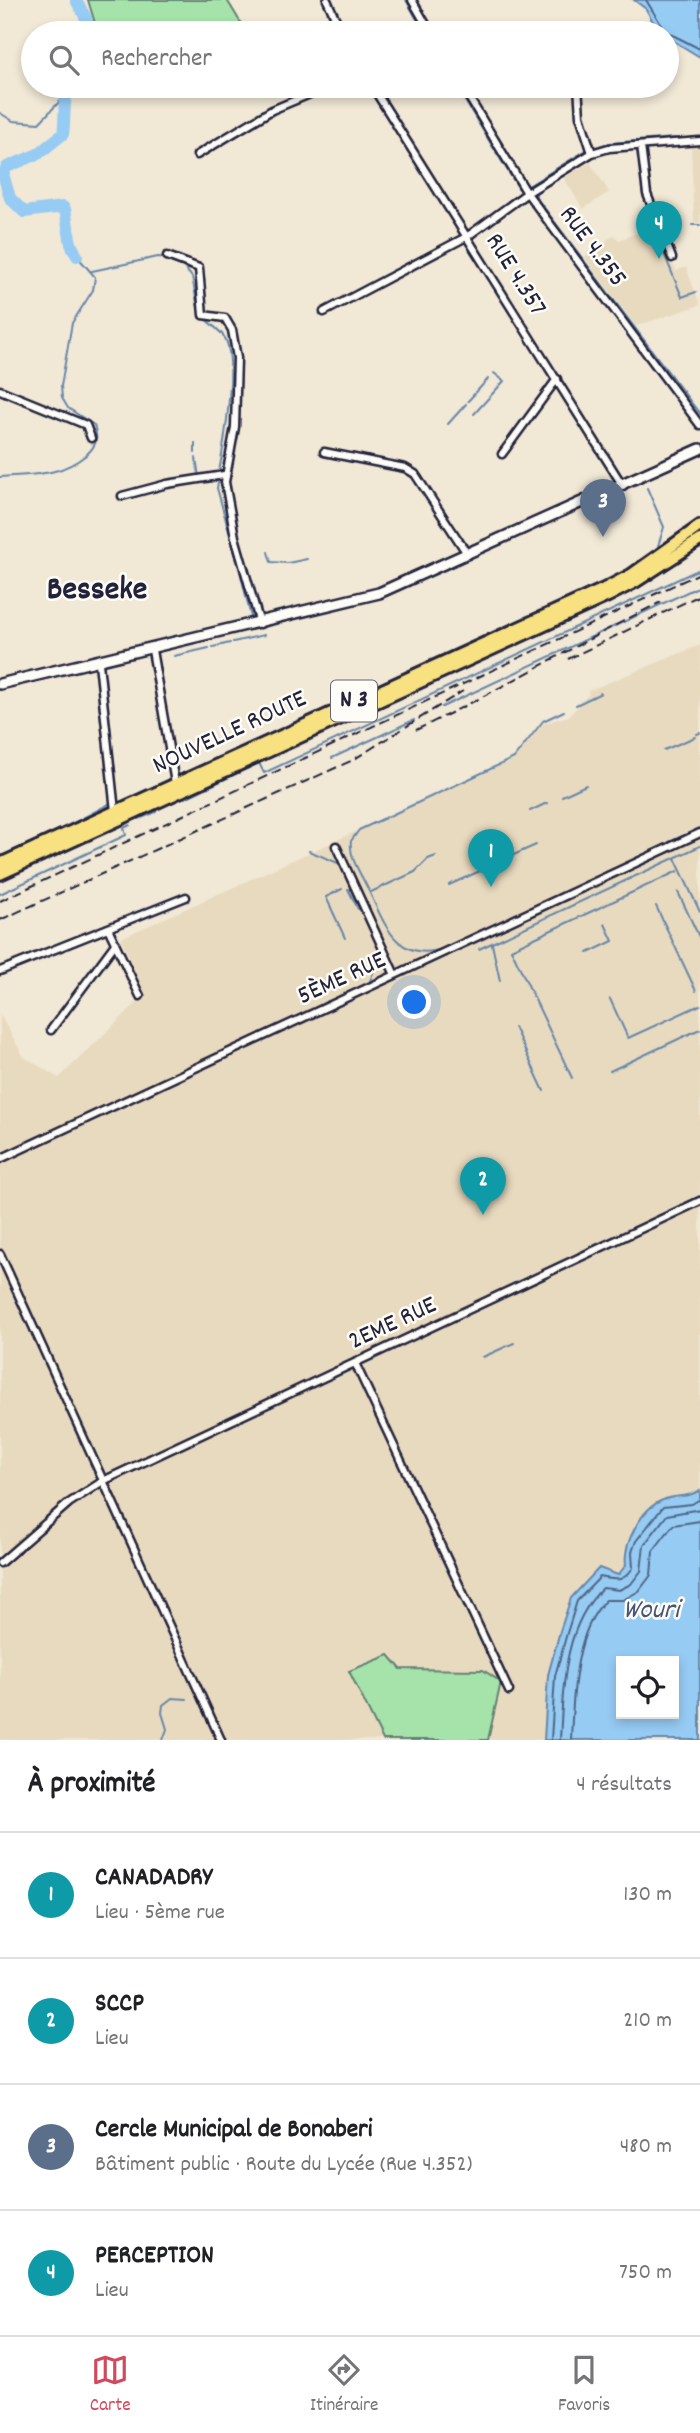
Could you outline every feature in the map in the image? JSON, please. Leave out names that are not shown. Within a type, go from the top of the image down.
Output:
[{"type":"highway","name":"NOUVELLE ROUTE","points":[[0,874],[204,775],[604,589],[631,575],[700,526]]},
{"type":"highway","name":"NOUVELLE ROUTE","points":[[0,864],[175,783],[204,775],[608,596],[700,540]]},
{"type":"main road","points":[[0,684],[99,663],[379,593],[623,486],[700,449]]},
{"type":"street","points":[[327,0],[337,21]]},
{"type":"street","points":[[412,0],[424,21]]},
{"type":"street","points":[[197,155],[272,110],[300,98]]},
{"type":"street","name":"RUE 4.357","points":[[380,98],[623,486]]},
{"type":"street","name":"RUE 4.355","points":[[469,98],[527,193],[700,425]]},
{"type":"street","points":[[579,98],[580,116],[592,153]]},
{"type":"street","points":[[324,312],[468,236],[527,193],[592,153],[700,141]]},
{"type":"street","points":[[640,146],[646,194],[672,258]]},
{"type":"street","points":[[167,256],[199,268],[203,314],[225,318],[235,340],[235,427],[224,475],[235,537],[260,624]]},
{"type":"street","points":[[502,454],[556,379]]},
{"type":"street","points":[[0,390],[86,425],[91,438]]},
{"type":"street","points":[[324,452],[405,468],[415,474],[468,555]]},
{"type":"street","points":[[122,496],[167,484],[224,475]]},
{"type":"street","points":[[152,650],[175,783]]},
{"type":"street","points":[[99,663],[115,811]]},
{"type":"street","name":"5ÈME RUE","points":[[0,1159],[700,833]]},
{"type":"street","points":[[336,846],[395,975]]},
{"type":"street","points":[[0,971],[186,897]]},
{"type":"street","points":[[108,928],[139,996]]},
{"type":"street","points":[[51,1030],[115,944]]},
{"type":"street","name":"2EME RUE","points":[[0,1563],[68,1503],[103,1481],[700,1201]]},
{"type":"street","points":[[0,1254],[221,1740]]},
{"type":"street","points":[[355,1363],[509,1691]]},
{"type":"shaded area","points":[[700,145],[700,223],[694,223],[691,146]]},
{"type":"shaded area","points":[[590,162],[609,192],[583,209],[564,178]]},
{"type":"shaded area","points":[[655,226],[676,271],[686,267],[700,305],[636,326],[584,257],[614,235],[619,240]]},
{"type":"shaded area","points":[[700,645],[700,1490],[690,1497],[675,1496],[624,1551],[626,1565],[618,1575],[599,1569],[548,1675],[544,1740],[488,1740],[501,1682],[483,1670],[401,1669],[349,1672],[383,1740],[0,1740],[0,1015],[24,1057],[59,1078],[145,995],[121,938],[509,762],[541,724],[569,716],[589,694],[588,691]]},
{"type":"green space","points":[[88,0],[227,0],[240,21],[94,21]]},
{"type":"green space","points":[[389,1655],[401,1669],[483,1670],[501,1682],[488,1740],[383,1740],[349,1671]]},
{"type":"water","points":[[634,0],[700,0],[700,57],[679,44],[679,21],[653,21],[646,9]]},
{"type":"water","name":"Wouri","points":[[700,1490],[700,1740],[544,1740],[548,1675],[571,1598],[599,1568],[618,1575],[626,1565],[627,1547],[635,1528],[655,1504],[668,1498],[686,1496]]},
{"type":"waterway","points":[[76,0],[87,21]]},
{"type":"waterway","points":[[406,0],[418,21]]},
{"type":"waterway","points":[[0,113],[13,121],[39,123],[63,98]]},
{"type":"waterway","points":[[66,98],[63,134],[38,154],[7,167],[3,174],[10,198],[24,212],[63,207],[65,209],[71,244],[77,256]]},
{"type":"waterway","points":[[463,98],[494,149]]},
{"type":"waterway","points":[[474,98],[502,146]]},
{"type":"waterway","points":[[686,138],[700,137]]},
{"type":"waterway","points":[[609,143],[675,138]]},
{"type":"waterway","points":[[593,148],[605,144]]},
{"type":"waterway","points":[[504,149],[528,186],[541,178]]},
{"type":"waterway","points":[[544,176],[588,149]]},
{"type":"waterway","points":[[602,153],[621,150]]},
{"type":"waterway","points":[[496,152],[519,189]]},
{"type":"waterway","points":[[546,185],[536,192],[536,197],[700,414]]},
{"type":"waterway","points":[[531,205],[607,305]]},
{"type":"waterway","points":[[692,225],[700,225]]},
{"type":"waterway","points":[[660,244],[682,297],[696,292]]},
{"type":"waterway","points":[[0,477],[56,471],[86,455],[96,442],[94,425],[68,408],[62,398],[61,386],[72,323],[93,290],[95,277],[77,256]]},
{"type":"waterway","points":[[92,271],[158,257],[166,258]]},
{"type":"waterway","points":[[181,264],[192,277],[199,313]]},
{"type":"waterway","points":[[203,317],[224,337],[229,352],[230,386],[219,472]]},
{"type":"waterway","points":[[474,414],[504,381],[494,373]]},
{"type":"waterway","points":[[468,401],[488,379]]},
{"type":"waterway","points":[[448,424],[466,404]]},
{"type":"waterway","points":[[195,443],[195,453]]},
{"type":"waterway","points":[[196,458],[199,477]]},
{"type":"waterway","points":[[219,478],[217,488],[237,561]]},
{"type":"waterway","points":[[647,488],[664,527],[658,546]]},
{"type":"waterway","points":[[268,552],[271,562],[288,563],[307,559]]},
{"type":"waterway","points":[[238,563],[251,617]]},
{"type":"waterway","points":[[185,798],[259,763],[264,773],[700,569]]},
{"type":"waterway","points":[[442,707],[700,586]]},
{"type":"waterway","points":[[233,642],[264,635]]},
{"type":"waterway","points":[[213,647],[230,643]]},
{"type":"waterway","points":[[174,656],[209,648]]},
{"type":"waterway","points":[[576,705],[601,693]]},
{"type":"waterway","points":[[564,711],[543,721],[514,758],[359,830],[351,841],[356,865],[379,914],[394,937],[415,951],[428,952],[445,948],[626,863]]},
{"type":"waterway","points":[[332,758],[414,720]]},
{"type":"waterway","points":[[664,750],[695,737]]},
{"type":"waterway","points":[[562,796],[586,785]]},
{"type":"waterway","points":[[51,835],[111,803]]},
{"type":"waterway","points":[[530,811],[547,803]]},
{"type":"waterway","points":[[139,819],[156,812]]},
{"type":"waterway","points":[[0,894],[126,835],[124,828],[130,825]]},
{"type":"waterway","points":[[669,842],[700,828]]},
{"type":"waterway","points":[[634,859],[669,843]]},
{"type":"waterway","points":[[449,885],[491,866],[486,856],[504,847],[509,857],[536,845]]},
{"type":"waterway","points":[[479,949],[700,846]]},
{"type":"waterway","points":[[309,851],[338,863]]},
{"type":"waterway","points":[[371,892],[415,872],[428,859],[436,856]]},
{"type":"waterway","points":[[675,858],[700,912]]},
{"type":"waterway","points":[[572,1078],[511,949],[678,871]]},
{"type":"waterway","points":[[342,889],[326,897],[345,938]]},
{"type":"waterway","points":[[348,889],[358,909]]},
{"type":"waterway","points":[[678,892],[700,939]]},
{"type":"waterway","points":[[656,906],[696,991]]},
{"type":"waterway","points":[[588,953],[613,941],[605,924]]},
{"type":"waterway","points":[[492,944],[500,981]]},
{"type":"waterway","points":[[369,984],[379,956]]},
{"type":"waterway","points":[[322,1004],[364,986]]},
{"type":"waterway","points":[[610,999],[628,1038],[700,1005]]},
{"type":"waterway","points":[[514,1027],[544,1091]]},
{"type":"waterway","points":[[610,1071],[700,1029]]},
{"type":"waterway","points":[[630,1229],[700,1196]]},
{"type":"waterway","points":[[578,1253],[617,1235]]},
{"type":"waterway","points":[[483,1357],[514,1343]]},
{"type":"waterway","points":[[163,1740],[167,1729],[162,1713],[163,1705],[172,1698],[187,1699]]},
{"type":"railway","points":[[0,901],[700,573]]},
{"type":"railway","points":[[568,659],[700,595]]},
{"type":"railway","points":[[416,730],[661,602]]},
{"type":"railway","points":[[0,920],[353,760],[463,691]]},
{"type":"place","name":"PERCEPTION","points":[[659,259]]},
{"type":"place","name":"Cercle Municipal de Bonaberi","points":[[603,537]]},
{"type":"place","name":"CANADADRY","points":[[491,887]]},
{"type":"place","name":"SCCP","points":[[483,1215]]},
{"type":"district","name":"Besseke","points":[[97,591]]}]
